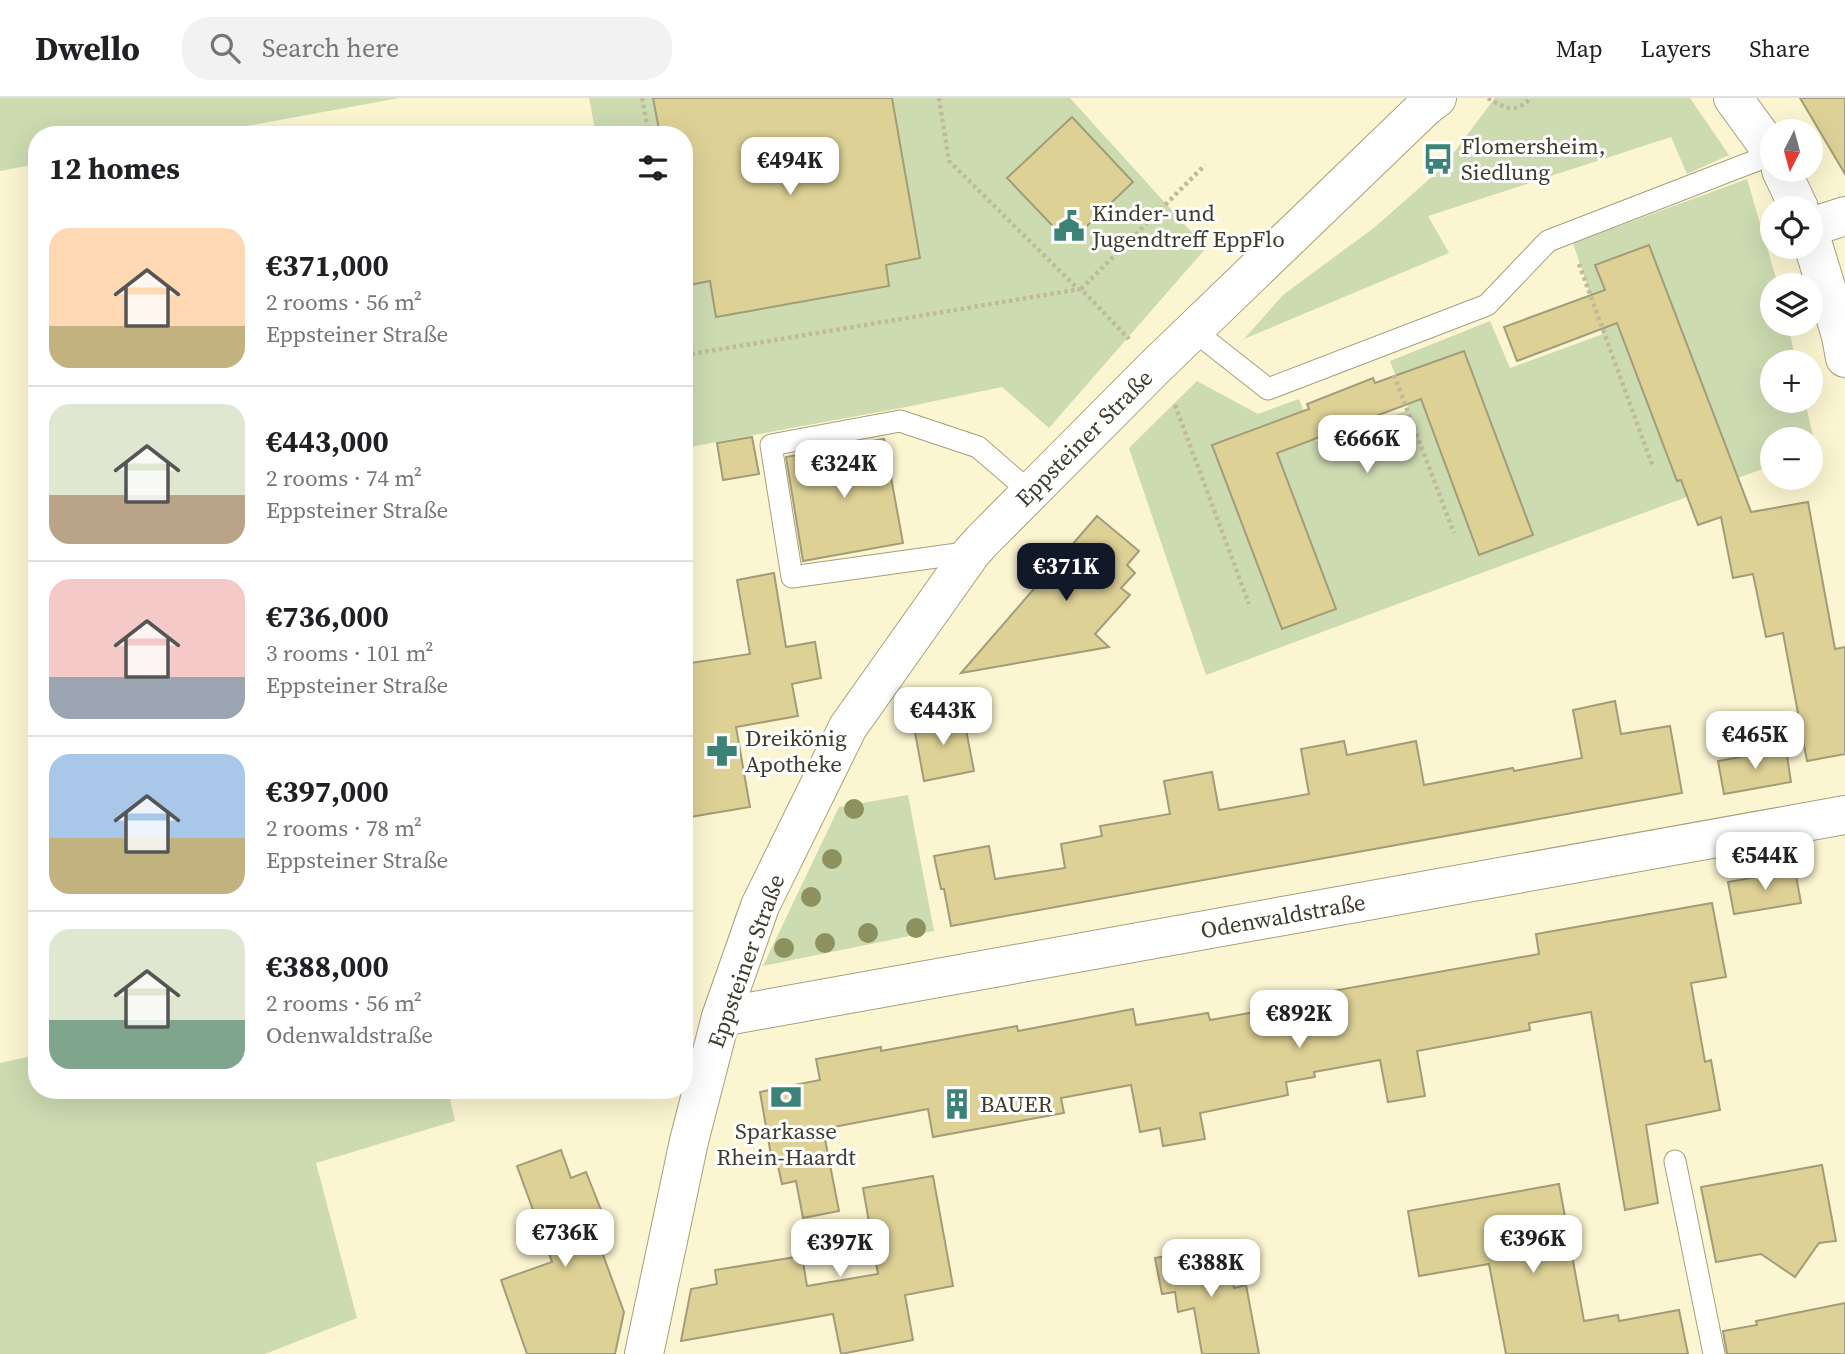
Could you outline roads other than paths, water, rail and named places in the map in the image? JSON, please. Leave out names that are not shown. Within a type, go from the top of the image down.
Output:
[{"type":"main road","name":"Eppsteiner Straße","points":[[644,1354],[689,1141],[721,1017],[760,906],[848,727],[972,552],[1156,366],[1423,108],[1437,98]]},
{"type":"main road","points":[[1733,98],[1760,136]]},
{"type":"main road","points":[[1823,223],[1845,216]]},
{"type":"main road","points":[[1817,259],[1845,358]]},
{"type":"main road","name":"Odenwaldstraße","points":[[721,1017],[1845,815]]},
{"type":"lane","points":[[1193,330],[1268,389],[1487,305],[1548,241],[1760,159]]},
{"type":"lane","points":[[972,552],[792,577],[771,445],[900,421],[978,447],[1030,492]]},
{"type":"lane","points":[[1675,1161],[1713,1354]]},
{"type":"place","name":"Flomersheim, Siedlung","points":[[1438,159]]},
{"type":"place","name":"Kinder- und Jugendtreff EppFlo","points":[[1069,226]]},
{"type":"place","name":"Dreikönig Apotheke","points":[[722,751]]},
{"type":"place","name":"Sparkasse Rhein-Haardt","points":[[786,1097]]},
{"type":"place","name":"BAUER","points":[[957,1104]]}]
